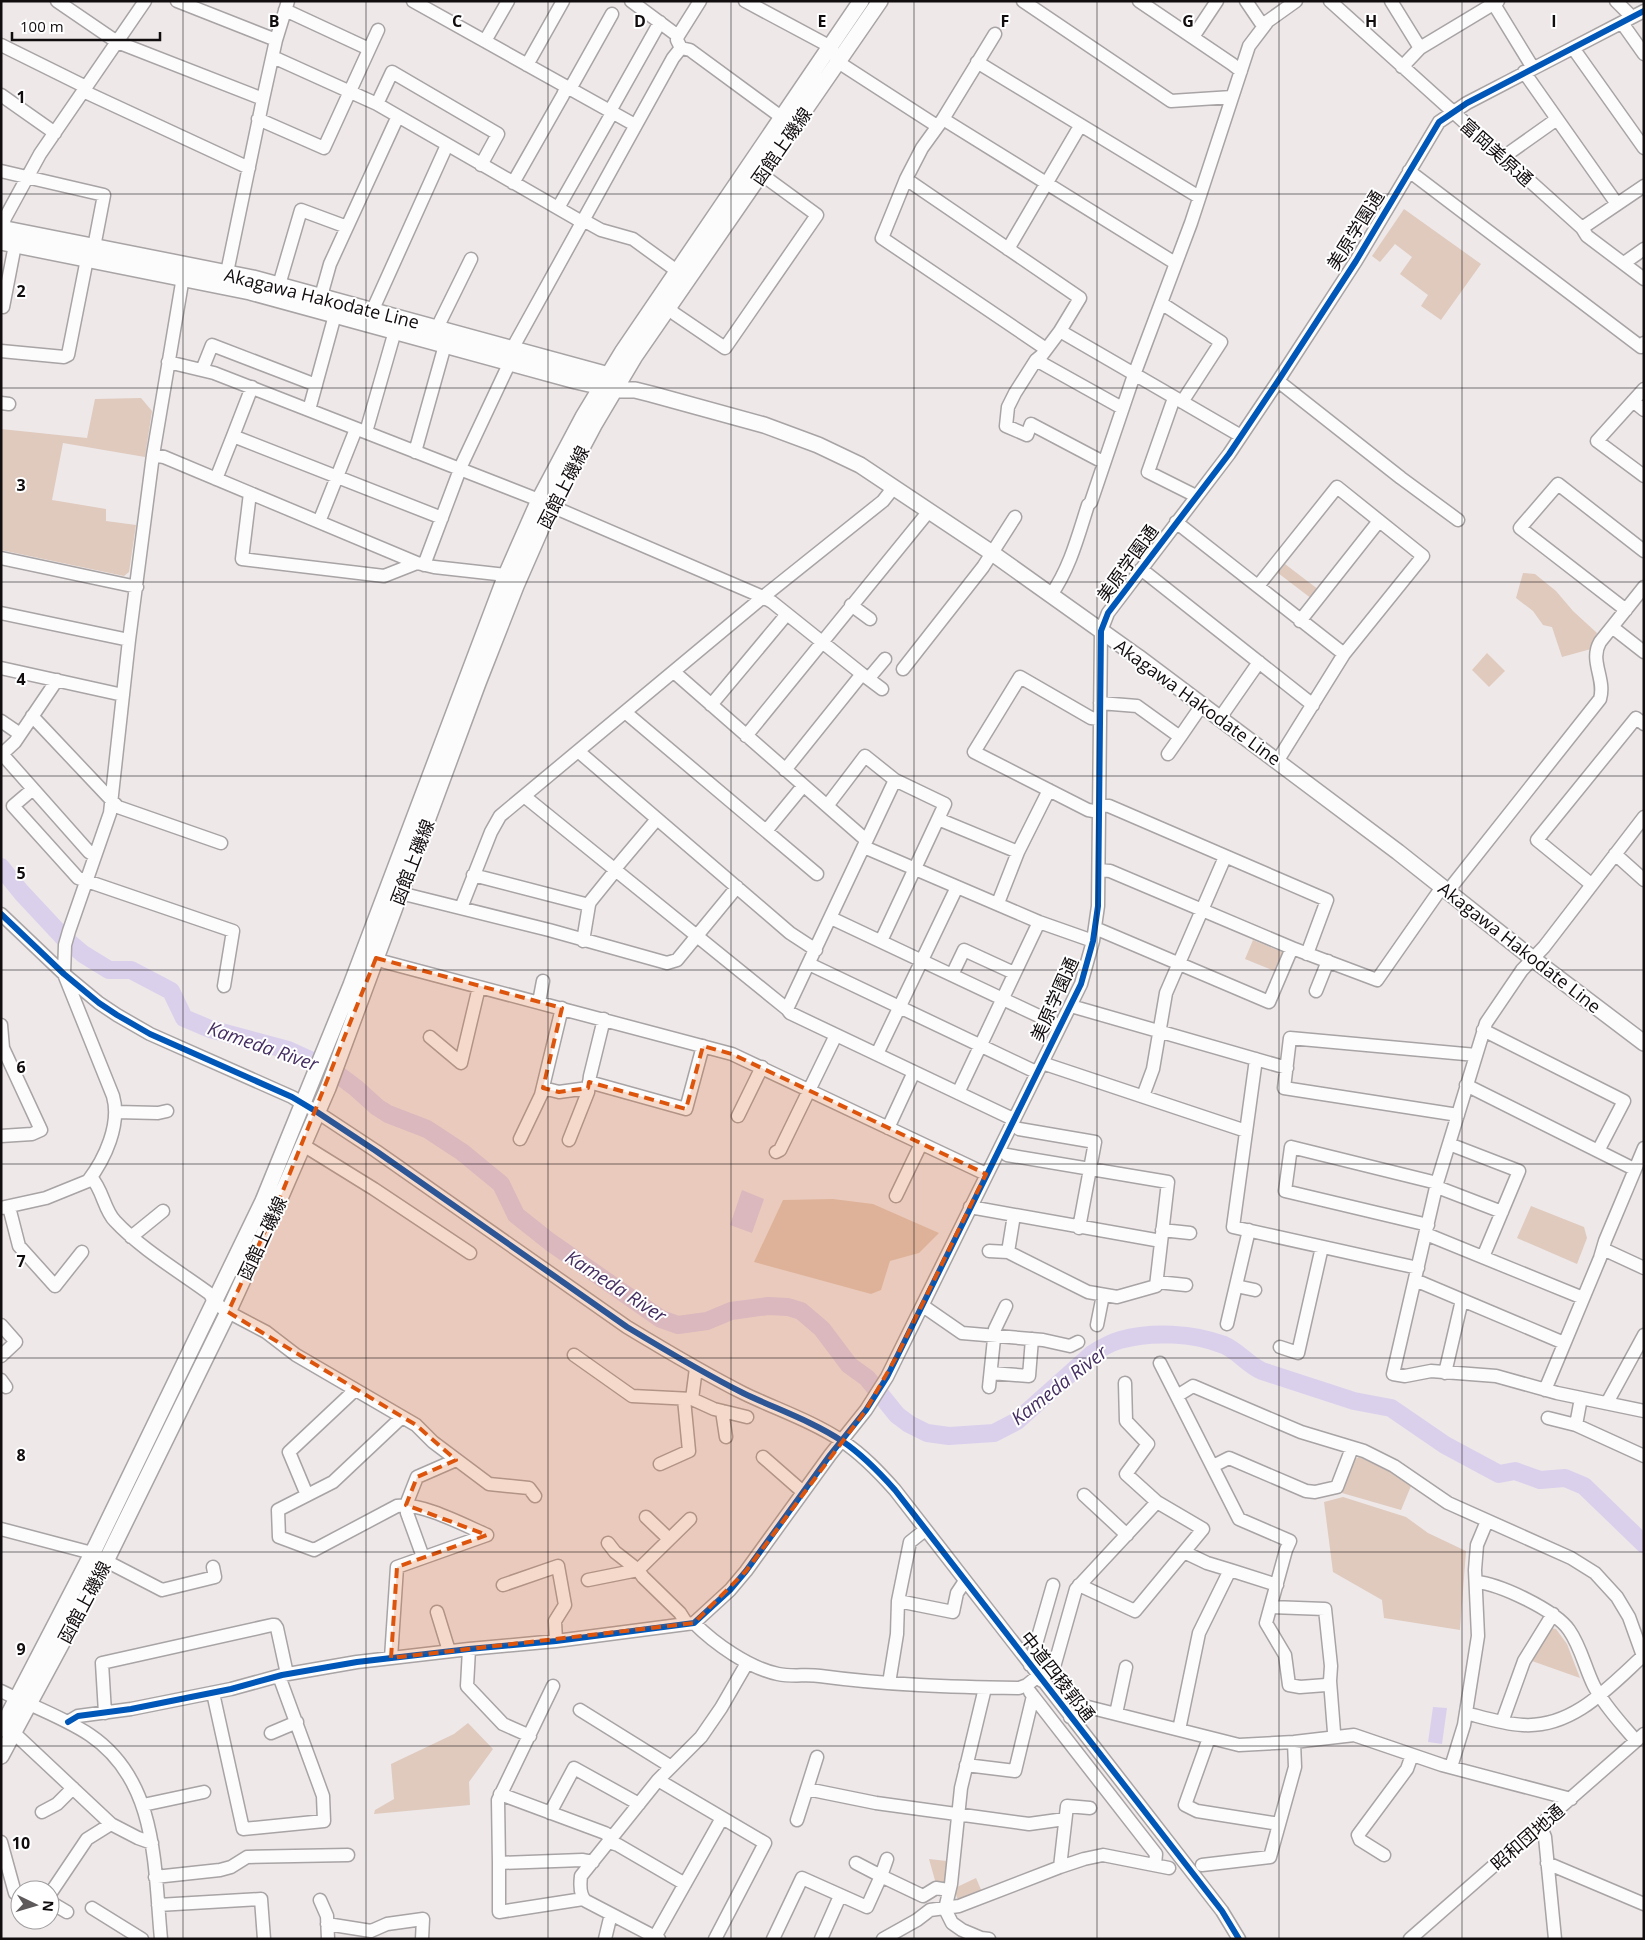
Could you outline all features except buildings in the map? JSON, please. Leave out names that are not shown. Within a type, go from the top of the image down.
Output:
[{"type":"main road","name":"函館上磯線","points":[[612,383],[677,271],[862,1]]},
{"type":"main road","name":"函館上磯線","points":[[1,1756],[8,1731],[263,1200],[325,1051],[400,892],[545,503],[583,417],[612,383],[667,306],[880,1]]},
{"type":"main road","name":"Akagawa Hakodate Line","points":[[4,235],[184,272],[279,285],[324,297],[395,331],[445,345],[511,356],[738,418],[788,433],[842,456],[929,510],[1101,630],[1278,760],[1644,1043]]},
{"type":"main road","name":"Akagawa Hakodate Line","points":[[4,235],[90,253]]},
{"type":"main road","name":"Akagawa Hakodate Line","points":[[226,279],[335,315],[369,317],[437,328],[511,356]]},
{"type":"main road","name":"函館上磯線","points":[[23,1702],[106,1562],[278,1206],[340,1056],[369,956],[506,575],[545,503]]},
{"type":"street","points":[[58,1],[117,42],[263,99]]},
{"type":"street","points":[[3,307],[5,218],[40,154],[146,1]]},
{"type":"street","points":[[177,1],[276,40]]},
{"type":"street","points":[[413,1],[635,125]]},
{"type":"street","points":[[485,41],[508,1]]},
{"type":"street","points":[[527,65],[563,1]]},
{"type":"street","points":[[631,1],[660,22],[679,42],[794,126]]},
{"type":"street","points":[[250,494],[242,559],[384,576],[421,564],[442,518],[460,470],[511,356],[673,58],[700,1]]},
{"type":"street","points":[[746,1],[831,47],[838,62],[1047,184],[1175,263]]},
{"type":"street","points":[[1023,1],[1171,101],[1232,97]]},
{"type":"street","points":[[1139,1],[1241,71]]},
{"type":"street","points":[[1193,37],[1217,1]]},
{"type":"street","points":[[1246,1],[1263,26]]},
{"type":"street","points":[[1051,595],[1060,582],[1072,556],[1122,408],[1199,197],[1249,46],[1268,21],[1296,1]]},
{"type":"street","name":"富岡美原通","points":[[1330,1],[1502,158],[1582,228],[1587,236],[1644,279]]},
{"type":"street","points":[[1391,1],[1420,48]]},
{"type":"street","points":[[1616,1],[1633,17],[1644,54]]},
{"type":"street","points":[[1402,67],[1420,48],[1494,2],[1528,70],[1557,119],[1617,204]]},
{"type":"street","points":[[226,279],[258,119],[276,40],[286,6],[369,49]]},
{"type":"street","points":[[513,183],[612,14]]},
{"type":"street","name":"美原学園通","points":[[690,1623],[730,1590],[866,1410],[887,1377],[986,1174],[1016,1124],[1039,1068],[1081,984],[1094,934],[1099,870],[1101,630],[1108,613],[1241,436],[1356,261],[1439,122],[1466,103],[1633,17]]},
{"type":"street","points":[[558,208],[660,22]]},
{"type":"street","points":[[258,119],[324,148],[378,30]]},
{"type":"street","points":[[995,34],[940,123],[922,148],[906,179],[882,238],[1046,349]]},
{"type":"street","points":[[1,45],[84,89],[248,168]]},
{"type":"street","points":[[1573,48],[1644,148]]},
{"type":"street","points":[[273,56],[377,104],[481,165],[583,221],[601,230],[634,239],[677,271]]},
{"type":"street","points":[[977,62],[1199,197]]},
{"type":"street","points":[[377,104],[392,72],[498,134],[481,165]]},
{"type":"street","points":[[1,95],[55,133]]},
{"type":"street","points":[[324,297],[323,289],[330,264],[398,116]]},
{"type":"street","points":[[1502,158],[1557,119]]},
{"type":"street","points":[[1008,249],[1080,126]]},
{"type":"street","points":[[369,317],[447,145]]},
{"type":"street","points":[[1,171],[104,195],[68,355],[1,351]]},
{"type":"street","points":[[1409,172],[1641,347],[1644,343]]},
{"type":"street","points":[[667,306],[675,314],[725,348],[816,215],[761,174]]},
{"type":"street","points":[[906,179],[1080,298],[1060,331],[1036,360],[1008,407],[1006,426],[1026,435],[1031,424],[1103,462]]},
{"type":"street","points":[[1582,228],[1644,186]]},
{"type":"street","points":[[279,285],[301,210],[347,227]]},
{"type":"street","points":[[1624,264],[1644,249]]},
{"type":"street","points":[[437,328],[471,259]]},
{"type":"street","points":[[82,1252],[55,1286],[19,1246],[5,1208],[54,1195],[83,1184],[92,1177],[110,1139],[116,1112],[107,1080],[64,974],[64,956],[67,938],[85,882],[110,813],[128,640],[137,587],[153,455],[184,272]]},
{"type":"street","points":[[1160,303],[1221,342],[1178,400],[1148,472],[1196,496]]},
{"type":"street","points":[[309,410],[335,315]]},
{"type":"street","points":[[319,522],[338,476],[361,431],[395,331]]},
{"type":"street","points":[[1060,331],[1241,436]]},
{"type":"street","points":[[202,370],[212,345],[316,385]]},
{"type":"street","points":[[415,452],[445,345]]},
{"type":"street","points":[[1036,360],[1122,408]]},
{"type":"street","points":[[168,362],[202,370],[252,387],[545,503],[762,597],[787,614],[882,689]]},
{"type":"street","points":[[1278,381],[1401,478],[1458,520]]},
{"type":"street","points":[[216,479],[252,387]]},
{"type":"street","points":[[1644,389],[1597,441],[1644,476]]},
{"type":"street","points":[[1633,401],[1644,410]]},
{"type":"street","points":[[233,436],[442,518]]},
{"type":"street","points":[[153,455],[164,457],[421,564],[506,575]]},
{"type":"street","points":[[1626,610],[1520,528],[1558,484],[1644,550]]},
{"type":"street","points":[[461,908],[491,832],[500,816],[762,597],[883,501],[894,487]]},
{"type":"street","points":[[1258,586],[1337,487],[1423,556],[1344,654],[1278,760]]},
{"type":"street","points":[[746,736],[929,510]]},
{"type":"street","points":[[903,669],[984,568],[1015,517]]},
{"type":"street","points":[[1300,621],[1379,521]]},
{"type":"street","points":[[1176,522],[1344,654]]},
{"type":"street","points":[[1,558],[137,587]]},
{"type":"street","points":[[1141,569],[1313,705]]},
{"type":"street","points":[[1099,870],[1110,871],[1292,948],[1377,980],[1445,889],[1600,699],[1602,683],[1596,660],[1596,650],[1600,642],[1644,587]]},
{"type":"street","points":[[851,604],[870,619]]},
{"type":"street","points":[[1,613],[128,640]]},
{"type":"street","points":[[711,705],[787,614]]},
{"type":"street","points":[[1612,627],[1644,652]]},
{"type":"street","points":[[785,770],[865,676],[885,658]]},
{"type":"street","points":[[1220,718],[1259,662]]},
{"type":"street","points":[[1,668],[123,694]]},
{"type":"street","points":[[674,672],[827,806],[865,844],[915,868],[1039,922],[1094,934],[1180,964],[1268,1002],[1292,948]]},
{"type":"street","points":[[1100,719],[1091,718],[1020,677],[974,752],[1088,810],[1109,806],[1327,900],[1307,954]]},
{"type":"street","points":[[57,680],[20,734],[2,754],[89,852],[95,856]]},
{"type":"street","points":[[1100,703],[1137,706],[1180,737]]},
{"type":"street","points":[[1168,754],[1202,705]]},
{"type":"street","points":[[625,712],[817,874]]},
{"type":"street","points":[[32,716],[118,806],[221,843]]},
{"type":"street","points":[[1591,884],[1537,840],[1636,718],[1644,724]]},
{"type":"street","points":[[1,721],[20,734]]},
{"type":"street","points":[[578,751],[790,933],[816,950]]},
{"type":"street","points":[[827,806],[865,756],[895,780],[945,804],[881,941]]},
{"type":"street","points":[[787,1009],[895,780]]},
{"type":"street","points":[[766,832],[803,786]]},
{"type":"street","points":[[33,788],[13,806],[78,878],[85,882],[233,930],[224,986]]},
{"type":"street","points":[[998,903],[1018,852],[1049,790]]},
{"type":"street","points":[[524,796],[790,1013],[958,1093],[1016,1124],[1095,1142],[1079,1228]]},
{"type":"street","points":[[1644,817],[1544,947],[1522,970],[1486,1023],[1437,1185],[1392,1374],[1405,1376],[1432,1371],[1496,1376],[1545,1390],[1644,1411]]},
{"type":"street","points":[[583,940],[590,902],[657,819]]},
{"type":"street","points":[[938,819],[1018,852]]},
{"type":"street","points":[[1615,854],[1644,880]]},
{"type":"street","points":[[1143,1096],[1153,1069],[1166,993],[1225,857]]},
{"type":"street","points":[[474,874],[589,905]]},
{"type":"street","points":[[877,1054],[957,886]]},
{"type":"street","points":[[400,892],[668,963],[677,960],[737,887]]},
{"type":"street","name":"中道四稜郭通","points":[[1,914],[64,974],[99,1003],[150,1034],[304,1104],[376,1151],[590,1303],[627,1327],[696,1368],[743,1393],[842,1440],[874,1466],[895,1490],[1222,1912],[1239,1939]]},
{"type":"street","points":[[831,918],[1060,1026]]},
{"type":"street","points":[[958,1093],[1039,922]]},
{"type":"street","points":[[952,975],[964,950],[1014,973]]},
{"type":"street","points":[[369,956],[732,1054],[986,1174]]},
{"type":"street","points":[[1316,991],[1328,961]]},
{"type":"street","points":[[809,964],[980,1045],[1039,1068],[1143,1096],[1246,1131]]},
{"type":"street","points":[[539,1002],[543,981]]},
{"type":"street","points":[[430,1037],[461,1063],[479,987]]},
{"type":"street","points":[[1071,1006],[1287,1068]]},
{"type":"street","points":[[520,1139],[543,1088],[562,1008]]},
{"type":"street","points":[[569,1140],[588,1092],[604,1019]]},
{"type":"street","points":[[1,1025],[3,1048],[41,1130],[32,1134],[1,1136]]},
{"type":"street","points":[[1483,1030],[1624,1100],[1598,1151]]},
{"type":"street","points":[[776,1152],[780,1150],[836,1035]]},
{"type":"street","points":[[1458,1115],[1284,1088],[1290,1038],[1476,1055]]},
{"type":"street","points":[[543,1088],[559,1092],[588,1085],[686,1109],[703,1046]]},
{"type":"street","points":[[1256,1059],[1233,1227],[1322,1246],[1416,1274],[1462,1300],[1564,1343]]},
{"type":"street","points":[[738,1116],[762,1067]]},
{"type":"street","points":[[888,1128],[914,1072]]},
{"type":"street","points":[[1466,1085],[1634,1168]]},
{"type":"street","points":[[116,1112],[158,1113],[167,1111]]},
{"type":"street","points":[[896,1196],[921,1144]]},
{"type":"street","points":[[1449,1144],[1519,1171],[1484,1257]]},
{"type":"street","points":[[303,1145],[470,1252]]},
{"type":"street","points":[[1502,1212],[1437,1185],[1291,1147],[1285,1191],[1427,1230],[1484,1257],[1583,1298]]},
{"type":"street","points":[[1545,1390],[1634,1168],[1644,1148]]},
{"type":"street","points":[[989,1251],[1008,1252],[1088,1292],[1103,1295],[1116,1297],[1156,1286],[1157,1282],[1168,1182],[1007,1155]]},
{"type":"street","points":[[92,1177],[98,1184],[112,1219],[131,1236],[210,1294],[215,1303],[266,1332],[296,1356],[416,1425],[433,1442],[489,1484],[529,1488],[535,1496]]},
{"type":"street","points":[[970,1207],[1079,1228],[1162,1236],[1190,1233]]},
{"type":"street","points":[[131,1236],[163,1211]]},
{"type":"street","points":[[1008,1252],[1014,1215]]},
{"type":"street","points":[[1227,1324],[1249,1230]]},
{"type":"street","points":[[1280,1347],[1298,1353],[1322,1246]]},
{"type":"street","points":[[1603,1249],[1644,1268]]},
{"type":"street","points":[[1157,1282],[1186,1285]]},
{"type":"street","points":[[1236,1286],[1255,1290]]},
{"type":"street","points":[[1097,1325],[1103,1295]]},
{"type":"street","points":[[1445,1373],[1462,1300]]},
{"type":"street","points":[[923,1306],[962,1333],[1032,1339],[1070,1346],[1078,1342]]},
{"type":"street","points":[[989,1387],[995,1329],[1006,1306]]},
{"type":"street","points":[[1,1325],[16,1342],[1,1356]]},
{"type":"street","points":[[1607,1403],[1644,1335]]},
{"type":"street","points":[[990,1373],[1029,1376],[1032,1339]]},
{"type":"street","points":[[574,1355],[632,1396],[688,1399],[722,1411],[747,1417]]},
{"type":"street","points":[[1160,1363],[1240,1519],[1290,1541],[1266,1623],[1284,1655],[1289,1685],[1300,1687],[1326,1685],[1330,1681]]},
{"type":"street","points":[[660,1464],[689,1451],[688,1399],[696,1368]]},
{"type":"street","points":[[1080,1585],[1135,1611],[1203,1529],[1157,1502],[1126,1474],[1148,1444],[1126,1421],[1125,1384]]},
{"type":"street","points":[[1177,1396],[1193,1386],[1301,1432],[1384,1460],[1448,1503],[1560,1552],[1585,1566],[1610,1589],[1629,1616],[1643,1656],[1600,1695],[1576,1712],[1550,1722],[1524,1725],[1502,1722],[1466,1713]]},
{"type":"street","points":[[307,1495],[290,1452],[355,1390]]},
{"type":"street","points":[[1576,1425],[1581,1398]]},
{"type":"street","points":[[722,1411],[726,1437]]},
{"type":"street","points":[[391,1658],[397,1567],[487,1534],[420,1507],[406,1504],[397,1506],[314,1550],[279,1537],[278,1510],[333,1482],[402,1417]]},
{"type":"street","points":[[1548,1418],[1576,1425],[1644,1456]]},
{"type":"street","points":[[1212,1466],[1230,1458],[1306,1491],[1315,1492],[1337,1487],[1352,1448]]},
{"type":"street","points":[[763,1457],[803,1492]]},
{"type":"street","points":[[423,1557],[407,1513],[406,1504],[418,1477],[456,1460]]},
{"type":"street","points":[[1084,1495],[1127,1535]]},
{"type":"street","points":[[966,1765],[1015,1771],[1030,1691],[1040,1678],[1054,1667],[1076,1589],[1157,1502]]},
{"type":"street","points":[[646,1517],[669,1540]]},
{"type":"street","points":[[588,1580],[638,1570],[690,1519]]},
{"type":"street","points":[[1451,1767],[1464,1725],[1478,1636],[1477,1546],[1487,1521]]},
{"type":"street","points":[[1,1529],[92,1553],[162,1590],[215,1577],[213,1568]]},
{"type":"street","points":[[890,1678],[897,1634],[898,1601],[910,1542],[925,1530]]},
{"type":"street","points":[[608,1543],[615,1552],[638,1570],[690,1623],[748,1663],[778,1674],[873,1682],[1019,1688],[1030,1691],[1156,1854],[1155,1865]]},
{"type":"street","points":[[1184,1552],[1207,1563],[1277,1585]]},
{"type":"street","points":[[503,1585],[558,1566],[565,1605],[555,1621],[556,1641]]},
{"type":"street","points":[[1180,1725],[1199,1633],[1230,1570]]},
{"type":"street","points":[[898,1601],[953,1612],[957,1593],[965,1581]]},
{"type":"street","points":[[1476,1582],[1490,1584],[1544,1608],[1562,1621],[1572,1636],[1600,1695],[1608,1707],[1640,1738]]},
{"type":"street","points":[[1030,1664],[1053,1585]]},
{"type":"street","points":[[1271,1607],[1325,1609],[1331,1666],[1330,1681],[1334,1732]]},
{"type":"street","points":[[437,1612],[449,1651]]},
{"type":"street","points":[[1502,1722],[1524,1661],[1553,1614]]},
{"type":"street","points":[[68,1722],[78,1716],[105,1713],[213,1693],[283,1675],[391,1658],[556,1641],[690,1623]]},
{"type":"street","points":[[105,1713],[102,1663],[275,1625],[277,1628],[283,1675],[323,1796],[324,1821],[243,1829],[213,1693]]},
{"type":"street","points":[[469,1649],[467,1686],[503,1724],[530,1736]]},
{"type":"street","points":[[583,1899],[580,1882],[581,1876],[658,1780],[700,1736],[721,1708],[748,1663]]},
{"type":"street","points":[[1117,1709],[1126,1667]]},
{"type":"street","points":[[553,1686],[498,1800],[499,1912],[583,1899],[657,1938],[722,1818]]},
{"type":"street","points":[[985,1688],[961,1788],[951,1884],[948,1890],[945,1909],[952,1923],[962,1930],[981,1938],[989,1939]]},
{"type":"street","points":[[1,1691],[68,1722],[98,1741],[116,1758],[130,1777],[143,1805],[152,1843],[161,1939]]},
{"type":"street","points":[[1070,1717],[1084,1706],[1239,1744],[1294,1742],[1354,1735],[1442,1766],[1571,1799]]},
{"type":"street","points":[[580,1710],[670,1766]]},
{"type":"street","points":[[270,1732],[297,1722]]},
{"type":"street","points":[[8,1731],[111,1824],[152,1843]]},
{"type":"street","points":[[1209,1738],[1184,1805],[1197,1811],[1273,1823]]},
{"type":"street","name":"昭和団地通","points":[[1410,1939],[1640,1738]]},
{"type":"street","points":[[1202,1865],[1270,1857],[1294,1767],[1294,1742]]},
{"type":"street","points":[[1384,1854],[1360,1840],[1358,1835],[1407,1769],[1412,1755]]},
{"type":"street","points":[[797,1820],[818,1757]]},
{"type":"street","points":[[550,1813],[574,1768],[639,1804]]},
{"type":"street","points":[[658,1780],[766,1843],[715,1939]]},
{"type":"street","points":[[42,1812],[57,1804],[73,1788]]},
{"type":"street","points":[[807,1789],[876,1803],[1029,1824],[1065,1819]]},
{"type":"street","points":[[143,1805],[204,1792]]},
{"type":"street","points":[[500,1794],[605,1834],[618,1845],[685,1884]]},
{"type":"street","points":[[1060,1866],[1067,1806],[1090,1808]]},
{"type":"street","points":[[59,1880],[87,1839],[111,1824]]},
{"type":"street","points":[[1540,1825],[1545,1837],[1555,1939]]},
{"type":"street","points":[[1,1842],[12,1880]]},
{"type":"street","points":[[155,1877],[220,1870],[231,1867],[247,1857],[348,1855]]},
{"type":"street","points":[[884,1939],[917,1920],[930,1910],[959,1906],[1060,1866],[1103,1855],[1169,1868]]},
{"type":"street","points":[[773,1939],[802,1878],[867,1907],[887,1859]]},
{"type":"street","points":[[499,1863],[582,1860],[593,1862]]},
{"type":"street","points":[[856,1863],[923,1896],[936,1888],[948,1890]]},
{"type":"street","points":[[1547,1863],[1644,1904]]},
{"type":"street","points":[[821,1939],[840,1896]]},
{"type":"street","points":[[158,1904],[261,1899],[264,1939]]},
{"type":"street","points":[[320,1900],[327,1916],[328,1939]]},
{"type":"street","points":[[60,1908],[67,1912]]},
{"type":"street","points":[[92,1908],[142,1939]]},
{"type":"street","points":[[605,1939],[611,1914]]},
{"type":"street","points":[[327,1924],[371,1931],[387,1924],[423,1919],[422,1939]]},
{"type":"highlighted area","points":[[376,958],[562,1008],[543,1088],[559,1092],[588,1088],[589,1082],[686,1109],[703,1046],[732,1054],[986,1174],[898,1354],[866,1410],[746,1571],[694,1623],[391,1658],[397,1567],[487,1535],[406,1505],[417,1477],[456,1460],[416,1425],[228,1312],[278,1203]]},
{"type":"shaded area","points":[[1404,209],[1481,264],[1441,320],[1421,306],[1428,295],[1400,274],[1412,257],[1395,244],[1380,262],[1372,256]]},
{"type":"shaded area","points":[[141,398],[152,411],[145,457],[63,443],[52,500],[106,509],[106,521],[136,525],[129,572],[124,576],[1,550],[1,429],[87,438],[95,399]]},
{"type":"shaded area","points":[[1285,564],[1319,590],[1312,599],[1278,573]]},
{"type":"shaded area","points":[[1523,573],[1535,574],[1556,591],[1573,611],[1597,633],[1591,649],[1562,657],[1552,627],[1543,625],[1533,611],[1516,598]]},
{"type":"shaded area","points":[[1487,653],[1505,671],[1489,687],[1472,670]]},
{"type":"shaded area","points":[[1253,940],[1285,953],[1277,972],[1245,959]]},
{"type":"shaded area","points":[[742,1190],[764,1199],[752,1233],[730,1225]]},
{"type":"shaded area","points":[[833,1199],[873,1204],[939,1233],[919,1253],[890,1261],[881,1290],[871,1294],[754,1262],[783,1200]]},
{"type":"shaded area","points":[[1531,1206],[1584,1227],[1587,1238],[1577,1264],[1517,1238]]},
{"type":"shaded area","points":[[1359,1457],[1386,1469],[1411,1486],[1401,1510],[1342,1493],[1355,1459]]},
{"type":"shaded area","points":[[1343,1497],[1406,1517],[1428,1533],[1466,1551],[1460,1630],[1384,1618],[1382,1600],[1333,1572],[1324,1502]]},
{"type":"shaded area","points":[[1551,1628],[1556,1629],[1567,1644],[1580,1678],[1532,1661]]},
{"type":"shaded area","points":[[1433,1707],[1447,1708],[1442,1744],[1428,1742]]},
{"type":"shaded area","points":[[468,1723],[493,1749],[469,1782],[470,1805],[374,1814],[375,1810],[394,1799],[391,1764],[454,1734]]},
{"type":"shaded area","points":[[929,1859],[947,1861],[945,1881],[942,1884],[936,1884]]},
{"type":"shaded area","points":[[976,1878],[982,1892],[960,1900],[957,1898],[955,1891],[957,1887]]},
{"type":"waterway","name":"Kameda River","points":[[1,867],[21,892],[63,937],[83,954],[109,970],[131,970],[171,991],[184,1018],[210,1029],[288,1050],[332,1070],[388,1114],[427,1129],[462,1152],[501,1184],[516,1215],[550,1242],[661,1319],[678,1325],[707,1321],[731,1311],[768,1306],[788,1307],[801,1311],[822,1329],[849,1365],[867,1378],[897,1415],[909,1424],[927,1433],[949,1436],[994,1433],[1017,1421],[1092,1354],[1120,1340],[1159,1334],[1199,1338],[1224,1345],[1262,1371],[1354,1401],[1391,1408],[1445,1445],[1499,1474],[1515,1471],[1540,1480],[1565,1478],[1584,1486],[1644,1544]]},
{"type":"cycle path","points":[[68,1722],[78,1716],[131,1709],[231,1689],[282,1675],[357,1662],[556,1641],[694,1623],[730,1590],[746,1571],[830,1455],[866,1410],[887,1377],[1081,984],[1093,941],[1098,906],[1101,631],[1108,613],[1229,454],[1356,261],[1439,122],[1467,103],[1644,11]]},
{"type":"cycle path","points":[[1,914],[64,974],[99,1003],[117,1015],[150,1034],[292,1097],[376,1151],[627,1327],[728,1385],[819,1427],[857,1452],[895,1490],[1222,1911],[1239,1939]]}]
